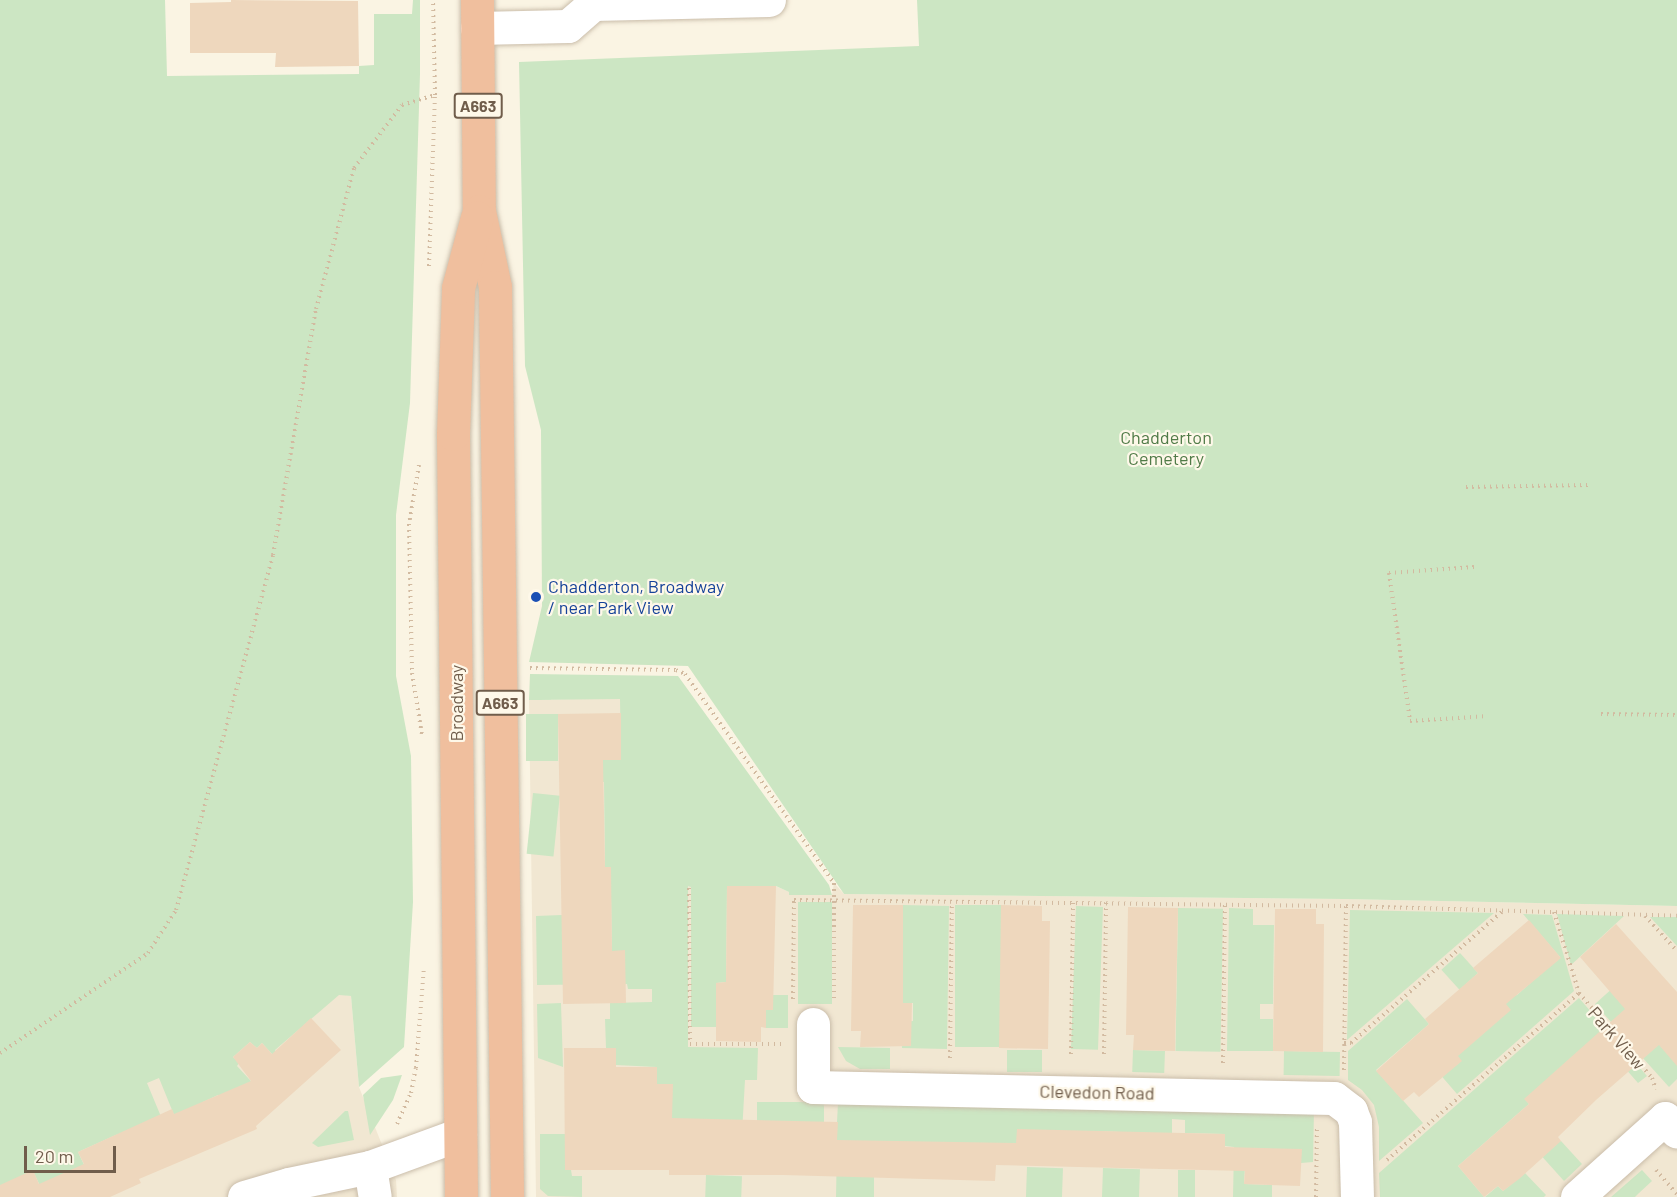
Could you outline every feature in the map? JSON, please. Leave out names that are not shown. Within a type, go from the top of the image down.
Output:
[{"type":"highway","name":"Broadway","points":[[477,14],[479,211],[495,287],[507,1197]]},
{"type":"highway","name":"Broadway","points":[[461,1197],[453,434],[458,288],[479,211]]},
{"type":"street","points":[[477,14],[568,26],[593,4],[768,0]]},
{"type":"street","name":"Clevedon Road","points":[[808,1022],[813,1087],[1334,1098],[1351,1111],[1357,1134],[1357,1197]]},
{"type":"street","points":[[1577,1197],[1671,1125]]},
{"type":"street","points":[[244,1197],[289,1184],[373,1182],[460,1134]]},
{"type":"path","points":[[0,1053],[147,953],[176,910],[273,555],[316,309],[354,168],[402,105],[435,95]]},
{"type":"path","points":[[1466,487],[1588,485]]},
{"type":"path","points":[[1474,567],[1389,573],[1410,721],[1488,716]]},
{"type":"path","points":[[525,668],[676,670],[685,674],[834,883],[835,901],[808,1022]]},
{"type":"path","points":[[1601,714],[1677,715]]},
{"type":"path","points":[[689,888],[690,1044],[808,1022]]},
{"type":"path","points":[[808,1022],[794,900],[1346,906],[1677,916]]},
{"type":"path","points":[[950,1089],[952,903]]},
{"type":"path","name":"Clevedon Road","points":[[1071,1054],[1072,903]]},
{"type":"path","name":"Clevedon Road","points":[[1104,1054],[1106,903]]},
{"type":"path","points":[[1223,1094],[1226,905]]},
{"type":"path","points":[[1344,1072],[1346,906]]},
{"type":"path","points":[[1344,1043],[1352,1043],[1504,911]]},
{"type":"path","points":[[1383,1163],[1579,993],[1554,912]]},
{"type":"path","points":[[1645,915],[1677,951]]},
{"type":"path","name":"Park View","points":[[1579,993],[1652,1078],[1671,1125]]},
{"type":"path","points":[[1316,1197],[1317,1122]]},
{"type":"path","points":[[1654,1168],[1677,1194]]},
{"type":"shaded area","points":[[620,698],[776,886],[789,892],[789,895],[832,895],[834,883],[844,894],[1344,899],[1677,906],[1677,1197],[536,1197],[529,700]]},
{"type":"shaded area","points":[[339,994],[351,996],[359,1087],[396,1180],[397,1197],[0,1197],[0,1141]]},
{"type":"green space","points":[[0,0],[165,0],[167,76],[359,74],[359,66],[374,65],[374,14],[412,14],[413,0],[420,0],[420,74],[410,403],[396,515],[396,676],[411,756],[413,902],[404,1047],[359,1087],[351,996],[339,995],[275,1050],[282,1065],[262,1043],[257,1048],[250,1042],[233,1057],[239,1063],[237,1066],[275,1107],[218,1095],[203,1102],[181,1132],[159,1078],[147,1083],[177,1155],[118,1134],[78,1152],[99,1197],[44,1194],[33,1171],[0,1197]]},
{"type":"green space","name":"Chadderton Cemetery","points":[[917,0],[1677,0],[1677,906],[1344,899],[844,894],[688,666],[529,662],[542,606],[541,430],[525,366],[519,62],[919,46]]},
{"type":"green space","points":[[530,674],[678,676],[829,885],[832,895],[789,895],[789,892],[776,886],[727,886],[726,982],[716,983],[716,1027],[691,1027],[691,887],[688,886],[688,1047],[758,1048],[757,1080],[745,1080],[742,1133],[706,1132],[706,1119],[686,1119],[686,1132],[677,1132],[677,1127],[657,1127],[656,1133],[641,1133],[640,1170],[608,1170],[608,1166],[626,1165],[626,1145],[608,1145],[608,1120],[626,1120],[626,1101],[655,1098],[657,1067],[616,1065],[616,1049],[606,1048],[605,1019],[610,1019],[610,1003],[652,1002],[652,989],[628,989],[627,984],[537,985],[536,916],[562,915],[563,975],[611,975],[611,971],[625,970],[625,951],[612,951],[611,897],[582,897],[582,888],[561,888],[561,884],[611,883],[611,867],[605,867],[604,782],[599,782],[598,760],[621,760],[620,699],[529,700]],"holes":[[[657,1085],[672,1085],[672,1112],[657,1112]]]},
{"type":"green space","points":[[526,714],[558,714],[558,761],[526,761]]},
{"type":"green space","points":[[533,793],[560,796],[553,856],[527,854]]},
{"type":"green space","points":[[798,902],[832,902],[832,1004],[798,1004]]},
{"type":"green space","points":[[903,905],[949,906],[947,1049],[902,1048],[902,1046],[911,1046],[911,1027],[902,1022],[913,1021],[913,1003],[903,1003]]},
{"type":"green space","points":[[955,905],[1001,905],[1001,1047],[955,1047]]},
{"type":"green space","points":[[1076,906],[1103,907],[1098,1050],[1071,1049]]},
{"type":"green space","points":[[1178,908],[1223,909],[1220,1052],[1176,1051]]},
{"type":"green space","points":[[1229,908],[1253,909],[1253,925],[1274,925],[1273,1004],[1260,1004],[1260,1019],[1273,1019],[1273,1051],[1227,1051]]},
{"type":"green space","points":[[1350,910],[1494,913],[1347,1040]]},
{"type":"green space","points":[[1523,914],[1552,915],[1574,991],[1457,1094],[1438,1072],[1452,1050],[1510,1010],[1501,999],[1517,995],[1560,957]]},
{"type":"green space","points":[[1557,914],[1624,916],[1571,965]]},
{"type":"green space","points":[[1650,917],[1677,917],[1677,946]]},
{"type":"green space","points":[[1460,953],[1478,973],[1459,990],[1441,970]]},
{"type":"green space","points":[[1615,986],[1627,1010],[1612,1023],[1595,1004]]},
{"type":"green space","points":[[766,995],[788,995],[788,1028],[766,1028],[766,1010],[773,1009],[773,1002],[766,1002]]},
{"type":"green space","points":[[1579,998],[1647,1076],[1638,1083],[1597,1036],[1525,1099],[1529,1104],[1458,1166],[1484,1197],[1380,1197],[1379,1173]]},
{"type":"green space","points":[[1407,999],[1429,1024],[1376,1070],[1423,1123],[1379,1161],[1379,1127],[1374,1105],[1362,1090],[1348,1080],[1348,1051]]},
{"type":"green space","points":[[561,1003],[563,1067],[538,1058],[537,1004]]},
{"type":"green space","points":[[1663,1039],[1677,1061],[1677,1079],[1669,1087],[1642,1057]]},
{"type":"green space","points":[[838,1047],[890,1048],[890,1069],[860,1069],[846,1061]]},
{"type":"green space","points":[[1007,1050],[1042,1050],[1042,1072],[1007,1072]]},
{"type":"green space","points":[[1133,1050],[1165,1051],[1164,1073],[1132,1072]]},
{"type":"green space","points":[[1284,1051],[1340,1052],[1340,1076],[1284,1075]]},
{"type":"green space","points":[[402,1075],[393,1100],[370,1135],[363,1095],[381,1078]]},
{"type":"green space","points":[[757,1102],[824,1102],[824,1122],[837,1122],[838,1103],[1314,1110],[1313,1162],[1301,1163],[1246,1148],[1244,1184],[1272,1185],[1272,1197],[1233,1197],[1234,1147],[1225,1146],[1225,1134],[1185,1133],[1185,1120],[1172,1119],[1168,1169],[1158,1169],[1158,1152],[1148,1133],[1094,1131],[1093,1153],[874,1177],[874,1197],[836,1197],[837,1143],[757,1121]]},
{"type":"green space","points":[[345,1111],[348,1111],[354,1140],[318,1147],[312,1143]]},
{"type":"green space","points":[[540,1134],[568,1134],[565,1170],[571,1170],[572,1176],[582,1176],[582,1197],[548,1196],[540,1189]]},
{"type":"green space","points":[[1561,1141],[1582,1164],[1564,1181],[1538,1152]]},
{"type":"green space","points":[[1027,1167],[1063,1168],[1062,1197],[1026,1197]]},
{"type":"green space","points":[[1103,1168],[1140,1169],[1139,1197],[1102,1197]]},
{"type":"green space","points":[[1178,1170],[1195,1170],[1195,1197],[1178,1197]]},
{"type":"green space","points":[[1642,1170],[1652,1181],[1635,1197],[1611,1197]]},
{"type":"green space","points":[[1525,1173],[1546,1195],[1544,1197],[1485,1197],[1498,1186],[1503,1191]]},
{"type":"green space","points":[[706,1175],[742,1176],[741,1197],[705,1197]]},
{"type":"building","points":[[231,0],[358,1],[359,66],[275,67],[276,53],[190,53],[190,3],[231,2]]},
{"type":"building","points":[[621,713],[621,760],[603,760],[605,867],[611,867],[612,951],[625,950],[626,1003],[563,1004],[558,714]]},
{"type":"building","points":[[727,886],[776,886],[773,1010],[766,1010],[766,1028],[761,1027],[761,1042],[716,1041],[716,983],[726,982]]},
{"type":"building","points":[[853,905],[903,905],[903,1003],[912,1003],[911,1046],[860,1047],[861,1031],[851,1031]]},
{"type":"building","points":[[1001,905],[1042,906],[1042,921],[1050,921],[1048,1049],[999,1048]]},
{"type":"building","points":[[1128,907],[1178,908],[1175,1051],[1133,1050],[1134,1035],[1126,1035]]},
{"type":"building","points":[[1275,909],[1316,909],[1316,924],[1324,924],[1323,1052],[1273,1051]]},
{"type":"building","points":[[1529,920],[1561,958],[1506,1004],[1511,1010],[1458,1056],[1462,1061],[1419,1097],[1414,1092],[1403,1101],[1376,1071],[1429,1024],[1425,1019],[1478,973],[1473,968]]},
{"type":"building","points":[[1616,924],[1677,992],[1677,1066],[1659,1045],[1596,1100],[1558,1137],[1561,1141],[1519,1179],[1503,1191],[1498,1186],[1484,1197],[1458,1166],[1529,1104],[1524,1099],[1625,1009],[1580,957]]},
{"type":"building","points":[[311,1018],[341,1050],[256,1126],[257,1129],[139,1179],[141,1183],[110,1197],[0,1197],[0,1185],[33,1170],[39,1184],[84,1164],[78,1152],[172,1109],[174,1114],[251,1081],[233,1057],[250,1042],[257,1048],[262,1043],[272,1054]]},
{"type":"building","points":[[564,1048],[616,1048],[616,1067],[657,1067],[657,1084],[673,1084],[672,1118],[838,1122],[837,1140],[1016,1143],[1017,1129],[1225,1134],[1225,1147],[1302,1149],[1300,1186],[1244,1184],[1245,1171],[996,1165],[995,1181],[783,1175],[669,1175],[669,1170],[565,1170]]},
{"type":"place","name":"Chadderton, Broadway / near Park View","points":[[536,597]]}]
